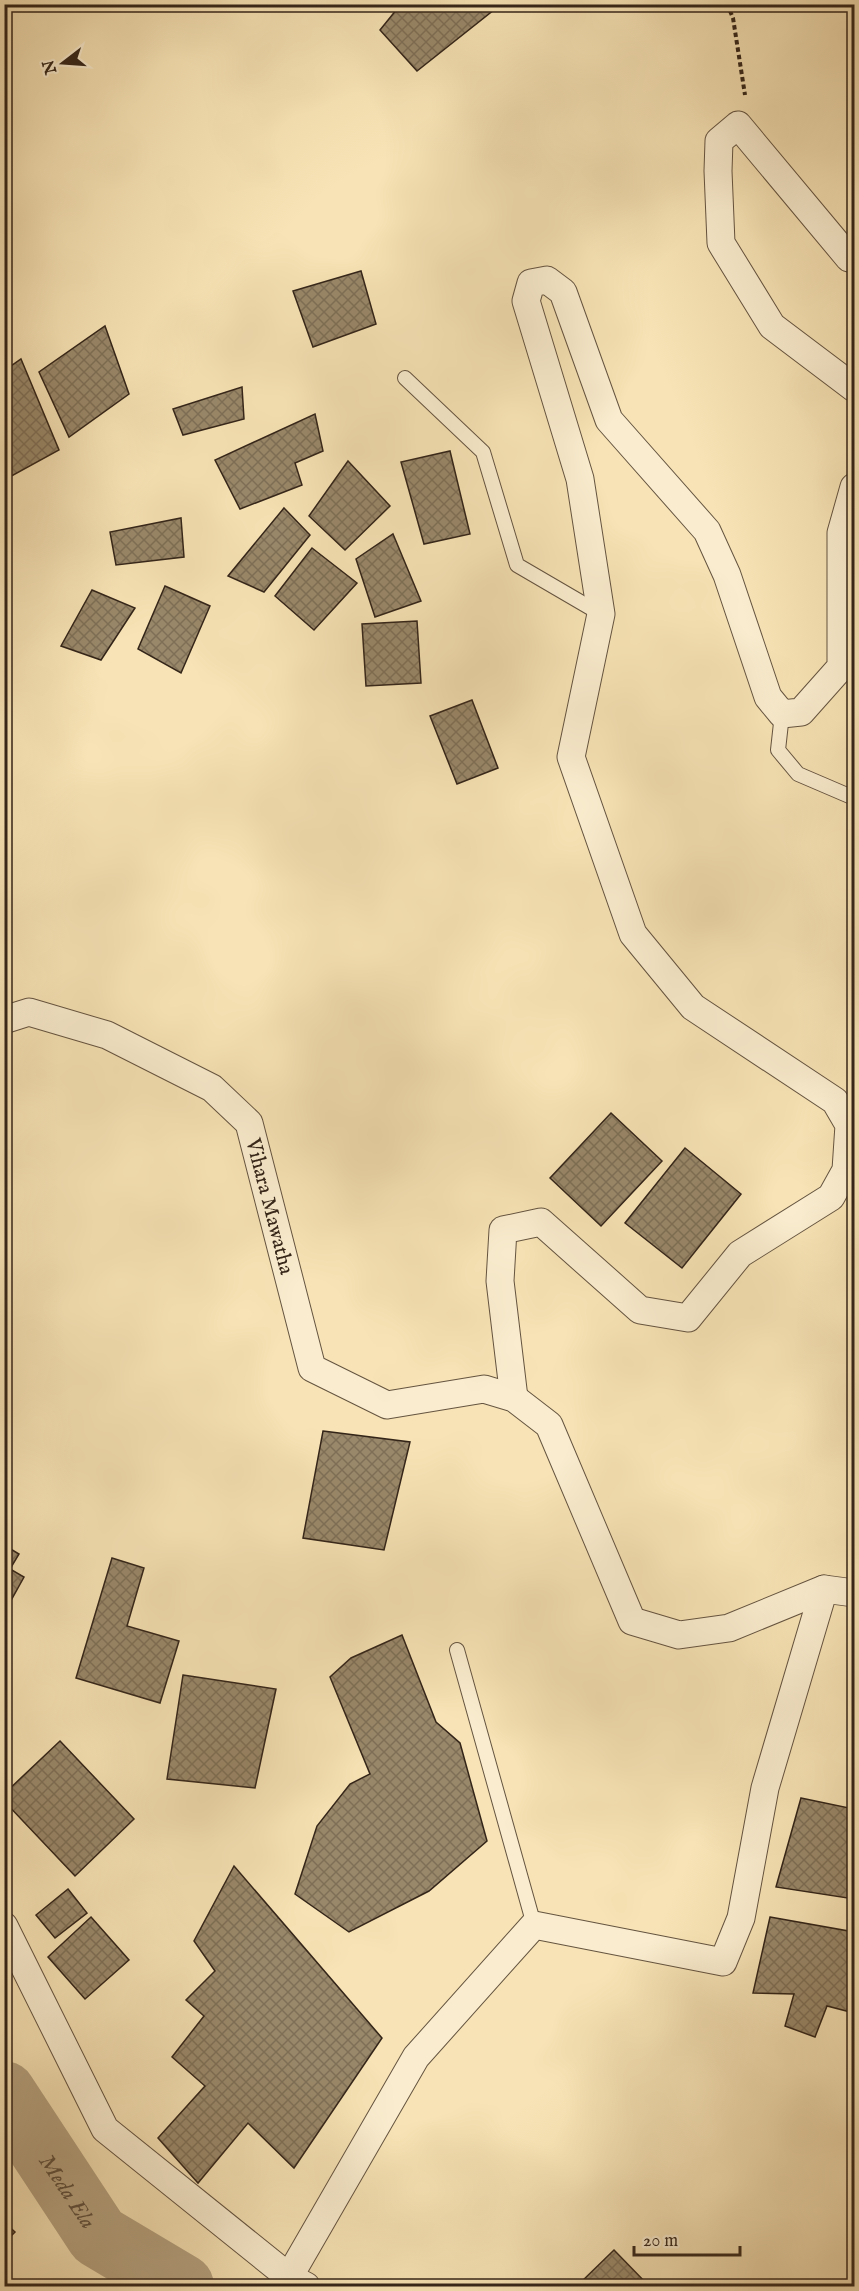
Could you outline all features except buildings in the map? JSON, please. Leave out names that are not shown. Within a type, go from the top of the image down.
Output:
[{"type":"street","points":[[855,260],[849,258],[738,125],[719,141],[721,243],[772,326],[855,388]]},
{"type":"street","points":[[855,487],[841,533],[848,664],[801,712],[782,714],[768,697],[727,575],[707,531],[609,420],[563,292],[547,280],[531,282],[526,301],[580,479],[601,614],[571,757],[633,934],[693,1007],[835,1101],[849,1125],[843,1200],[740,1254],[688,1318],[640,1310],[542,1222],[503,1230],[500,1281],[514,1398],[549,1425],[632,1621],[679,1635],[729,1628],[824,1589],[855,1593]]},
{"type":"street","name":"Vihara Mawatha","points":[[4,1020],[29,1012],[107,1035],[212,1088],[249,1123],[312,1368],[387,1406],[484,1389],[514,1398]]},
{"type":"street","points":[[4,1926],[105,2128],[292,2283],[416,2057],[534,1925],[723,1962],[741,1918],[765,1788],[824,1589]]},
{"type":"lane","points":[[405,378],[483,452],[517,565],[601,614]]},
{"type":"lane","points":[[782,714],[778,750],[798,774],[855,798]]},
{"type":"lane","points":[[457,1650],[534,1925]]},
{"type":"path","points":[[727,4],[733,18],[746,91],[738,125]]},
{"type":"waterway","name":"Meda Ela","points":[[4,2093],[98,2236],[182,2286]]}]
